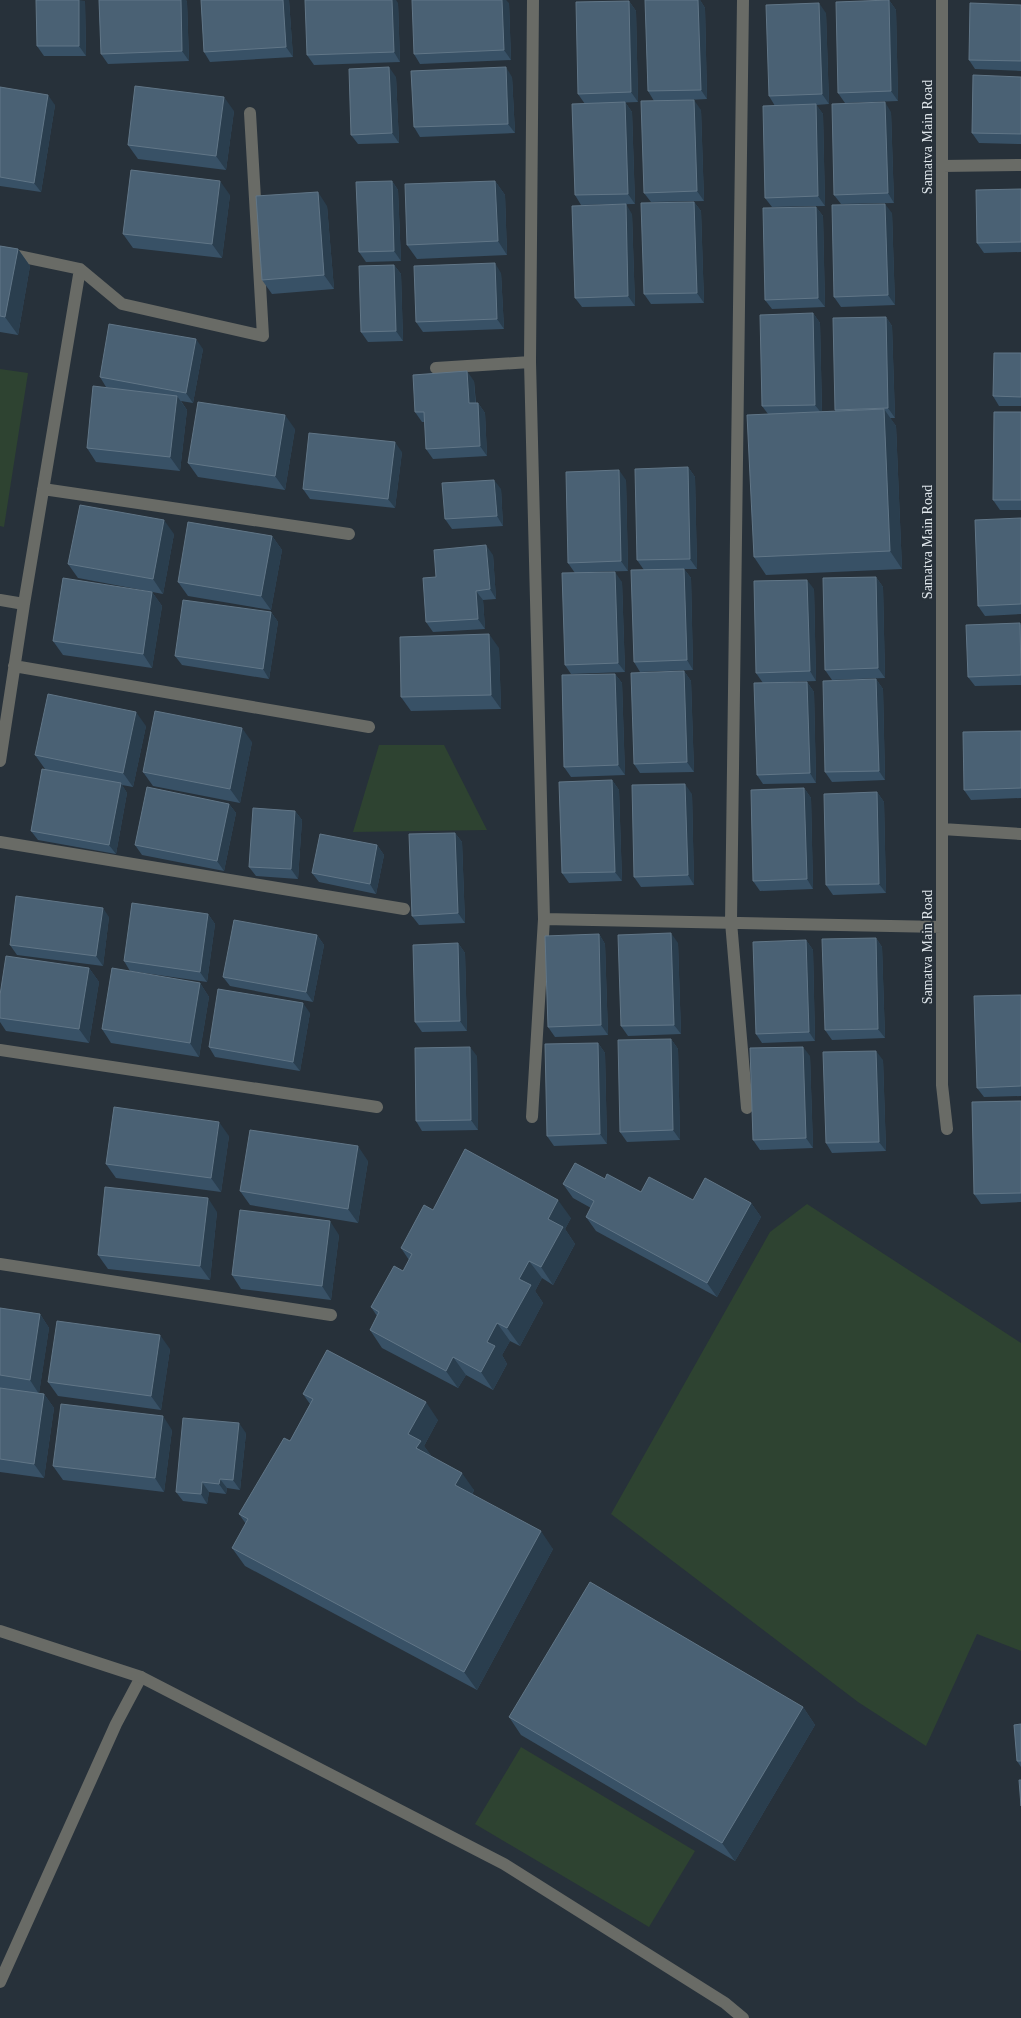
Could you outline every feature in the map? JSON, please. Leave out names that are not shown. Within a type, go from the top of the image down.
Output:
[{"type":"street","points":[[532,1117],[544,919],[530,362],[533,0]]},
{"type":"street","points":[[743,0],[731,922],[747,1108]]},
{"type":"street","name":"Samatva Main Road","points":[[942,0],[942,1085],[947,1128]]},
{"type":"street","points":[[0,252],[80,269],[122,304],[263,336],[250,113]]},
{"type":"street","points":[[942,166],[1021,165]]},
{"type":"street","points":[[0,761],[24,604],[80,269]]},
{"type":"street","points":[[436,368],[530,362]]},
{"type":"street","points":[[43,489],[349,534]]},
{"type":"street","points":[[0,600],[24,604]]},
{"type":"street","points":[[14,666],[369,727]]},
{"type":"street","points":[[942,829],[1021,834]]},
{"type":"street","points":[[0,842],[404,909]]},
{"type":"street","points":[[544,919],[942,927]]},
{"type":"street","points":[[0,1050],[377,1107]]},
{"type":"street","points":[[0,1264],[331,1315]]},
{"type":"street","points":[[0,1631],[140,1677],[504,1864],[726,2003],[743,2018]]},
{"type":"street","points":[[0,1982],[116,1724],[140,1677]]},
{"type":"green space","points":[[0,369],[28,373],[4,527],[0,526]]},
{"type":"green space","points":[[379,745],[444,745],[487,830],[353,832]]},
{"type":"green space","points":[[807,1204],[1021,1343],[1021,1651],[977,1634],[926,1746],[858,1702],[611,1514],[770,1232]]},
{"type":"green space","points":[[521,1747],[695,1851],[649,1927],[475,1824]]},
{"type":"building","points":[[36,0],[79,0],[79,46],[37,46]]},
{"type":"building","points":[[99,0],[181,0],[182,51],[101,54]]},
{"type":"building","points":[[201,0],[283,0],[286,47],[204,52]]},
{"type":"building","points":[[305,0],[392,0],[394,52],[307,55]]},
{"type":"building","points":[[412,0],[502,0],[504,50],[414,54]]},
{"type":"building","points":[[645,0],[698,0],[701,90],[648,91]]},
{"type":"building","points":[[889,0],[891,91],[838,93],[836,2]]},
{"type":"building","points":[[629,1],[631,92],[578,94],[576,2]]},
{"type":"building","points":[[819,3],[822,94],[769,96],[766,5]]},
{"type":"building","points":[[970,3],[1021,5],[1021,61],[969,60]]},
{"type":"building","points":[[389,67],[392,133],[351,135],[349,69]]},
{"type":"building","points":[[506,67],[508,124],[414,127],[411,71]]},
{"type":"building","points":[[973,75],[1021,77],[1021,134],[972,133]]},
{"type":"building","points":[[135,86],[224,97],[216,156],[128,145]]},
{"type":"building","points":[[0,87],[48,95],[34,183],[0,177]]},
{"type":"building","points":[[694,100],[697,191],[644,193],[641,101]]},
{"type":"building","points":[[625,102],[628,194],[575,195],[572,104]]},
{"type":"building","points":[[885,102],[888,193],[834,195],[832,104]]},
{"type":"building","points":[[816,104],[818,196],[765,198],[763,106]]},
{"type":"building","points":[[131,170],[220,181],[212,244],[123,234]]},
{"type":"building","points":[[392,181],[394,251],[359,252],[356,182]]},
{"type":"building","points":[[495,181],[498,241],[407,245],[405,184]]},
{"type":"building","points":[[1021,189],[1021,242],[977,243],[976,190]]},
{"type":"building","points":[[318,192],[324,275],[262,280],[256,196]]},
{"type":"building","points":[[694,202],[697,293],[644,294],[641,203]]},
{"type":"building","points":[[626,204],[628,296],[575,298],[572,206]]},
{"type":"building","points":[[885,204],[888,295],[834,297],[832,205]]},
{"type":"building","points":[[816,207],[818,298],[765,300],[763,208]]},
{"type":"building","points":[[0,246],[18,249],[5,317],[0,316]]},
{"type":"building","points":[[495,263],[497,319],[416,322],[414,266]]},
{"type":"building","points":[[394,265],[396,331],[361,332],[359,266]]},
{"type":"building","points":[[813,313],[815,405],[762,406],[760,315]]},
{"type":"building","points":[[886,317],[888,408],[835,410],[833,318]]},
{"type":"building","points":[[109,324],[196,339],[186,393],[100,377]]},
{"type":"building","points":[[994,353],[1021,353],[1021,397],[993,396]]},
{"type":"building","points":[[467,371],[469,403],[478,403],[480,446],[426,449],[424,412],[415,412],[413,375]]},
{"type":"building","points":[[93,386],[177,396],[170,457],[87,448]]},
{"type":"building","points":[[198,402],[285,415],[275,476],[188,463]]},
{"type":"building","points":[[884,409],[890,551],[754,557],[747,415]]},
{"type":"building","points":[[994,412],[1021,412],[1021,500],[993,500]]},
{"type":"building","points":[[309,433],[395,442],[388,499],[303,489]]},
{"type":"building","points":[[688,467],[690,559],[637,560],[635,469]]},
{"type":"building","points":[[619,470],[621,561],[568,563],[566,472]]},
{"type":"building","points":[[494,480],[497,516],[445,519],[442,483]]},
{"type":"building","points":[[80,505],[164,520],[153,579],[68,564]]},
{"type":"building","points":[[1021,518],[1021,604],[978,606],[975,520]]},
{"type":"building","points":[[188,522],[272,536],[261,596],[178,582]]},
{"type":"building","points":[[486,545],[490,589],[476,591],[478,619],[426,622],[423,578],[436,577],[434,550]]},
{"type":"building","points":[[684,569],[687,660],[634,662],[631,570]]},
{"type":"building","points":[[615,572],[618,663],[565,665],[562,573]]},
{"type":"building","points":[[876,577],[878,668],[825,670],[823,578]]},
{"type":"building","points":[[63,578],[152,592],[143,654],[53,641]]},
{"type":"building","points":[[807,580],[810,671],[756,673],[754,581]]},
{"type":"building","points":[[183,600],[271,612],[263,669],[175,656]]},
{"type":"building","points":[[1020,623],[1021,675],[968,677],[966,625]]},
{"type":"building","points":[[489,634],[491,695],[401,697],[400,637]]},
{"type":"building","points":[[684,671],[687,762],[634,764],[631,673]]},
{"type":"building","points":[[615,674],[618,765],[564,767],[562,675]]},
{"type":"building","points":[[876,679],[879,771],[825,772],[823,681]]},
{"type":"building","points":[[807,682],[810,773],[757,775],[754,683]]},
{"type":"building","points":[[48,694],[136,712],[123,773],[35,755]]},
{"type":"building","points":[[155,711],[242,728],[230,789],[143,772]]},
{"type":"building","points":[[1021,731],[1021,788],[964,790],[963,732]]},
{"type":"building","points":[[42,769],[121,783],[109,845],[31,831]]},
{"type":"building","points":[[612,780],[615,872],[562,873],[559,782]]},
{"type":"building","points":[[685,784],[688,875],[634,877],[632,785]]},
{"type":"building","points":[[147,787],[229,804],[217,861],[135,845]]},
{"type":"building","points":[[804,788],[807,879],[753,881],[751,790]]},
{"type":"building","points":[[877,792],[879,884],[826,885],[824,794]]},
{"type":"building","points":[[253,808],[295,811],[291,869],[249,867]]},
{"type":"building","points":[[455,833],[458,913],[412,916],[409,834]]},
{"type":"building","points":[[320,834],[377,845],[370,884],[312,873]]},
{"type":"building","points":[[16,896],[103,908],[96,956],[10,945]]},
{"type":"building","points":[[132,903],[208,914],[200,972],[124,961]]},
{"type":"building","points":[[234,920],[317,935],[306,992],[223,977]]},
{"type":"building","points":[[671,933],[674,1025],[621,1026],[618,935]]},
{"type":"building","points":[[599,934],[601,1025],[548,1027],[545,936]]},
{"type":"building","points":[[876,938],[878,1029],[825,1030],[822,939]]},
{"type":"building","points":[[806,940],[809,1032],[756,1034],[753,942]]},
{"type":"building","points":[[458,943],[460,1021],[415,1022],[413,945]]},
{"type":"building","points":[[6,956],[89,968],[79,1029],[0,1018],[0,995]]},
{"type":"building","points":[[112,968],[200,983],[190,1043],[102,1029]]},
{"type":"building","points":[[218,989],[303,1003],[293,1062],[209,1047]]},
{"type":"building","points":[[1021,995],[1021,1086],[977,1088],[974,996]]},
{"type":"building","points":[[671,1039],[673,1130],[620,1132],[618,1040]]},
{"type":"building","points":[[598,1043],[600,1134],[547,1136],[545,1044]]},
{"type":"building","points":[[470,1047],[471,1120],[416,1121],[415,1048]]},
{"type":"building","points":[[803,1047],[806,1138],[753,1140],[750,1048]]},
{"type":"building","points":[[876,1051],[879,1142],[826,1143],[823,1052]]},
{"type":"building","points":[[1021,1101],[1021,1193],[974,1194],[972,1102]]},
{"type":"building","points":[[114,1107],[219,1122],[211,1178],[106,1164]]},
{"type":"building","points":[[250,1130],[358,1146],[348,1209],[240,1191]]},
{"type":"building","points":[[465,1149],[558,1200],[548,1219],[563,1227],[541,1267],[529,1261],[519,1279],[531,1285],[507,1328],[497,1323],[487,1342],[495,1346],[481,1372],[453,1357],[446,1371],[370,1330],[379,1312],[371,1307],[394,1266],[403,1271],[412,1254],[401,1248],[424,1205],[433,1210]]},
{"type":"building","points":[[575,1163],[605,1179],[607,1174],[641,1192],[649,1177],[693,1200],[705,1178],[751,1203],[707,1283],[586,1217],[594,1201],[563,1184]]},
{"type":"building","points":[[105,1187],[208,1198],[200,1266],[98,1255]]},
{"type":"building","points":[[240,1210],[330,1221],[322,1286],[232,1275]]},
{"type":"building","points":[[0,1308],[40,1314],[30,1380],[0,1375]]},
{"type":"building","points":[[57,1321],[160,1335],[151,1396],[48,1382]]},
{"type":"building","points":[[327,1350],[426,1402],[408,1434],[421,1441],[416,1448],[462,1473],[455,1485],[541,1531],[464,1672],[232,1548],[248,1519],[239,1514],[284,1438],[290,1441],[313,1399],[303,1394]]},
{"type":"building","points":[[0,1388],[44,1394],[34,1464],[0,1459]]},
{"type":"building","points":[[61,1404],[163,1416],[155,1478],[53,1466]]},
{"type":"building","points":[[183,1418],[239,1423],[233,1480],[220,1479],[219,1484],[202,1482],[201,1494],[176,1492]]},
{"type":"building","points":[[590,1582],[803,1707],[722,1843],[509,1717]]},
{"type":"building","points":[[1021,1724],[1021,1761],[1017,1761],[1014,1725]]},
{"type":"building","points":[[1019,1780],[1021,1780],[1021,1806]]}]
